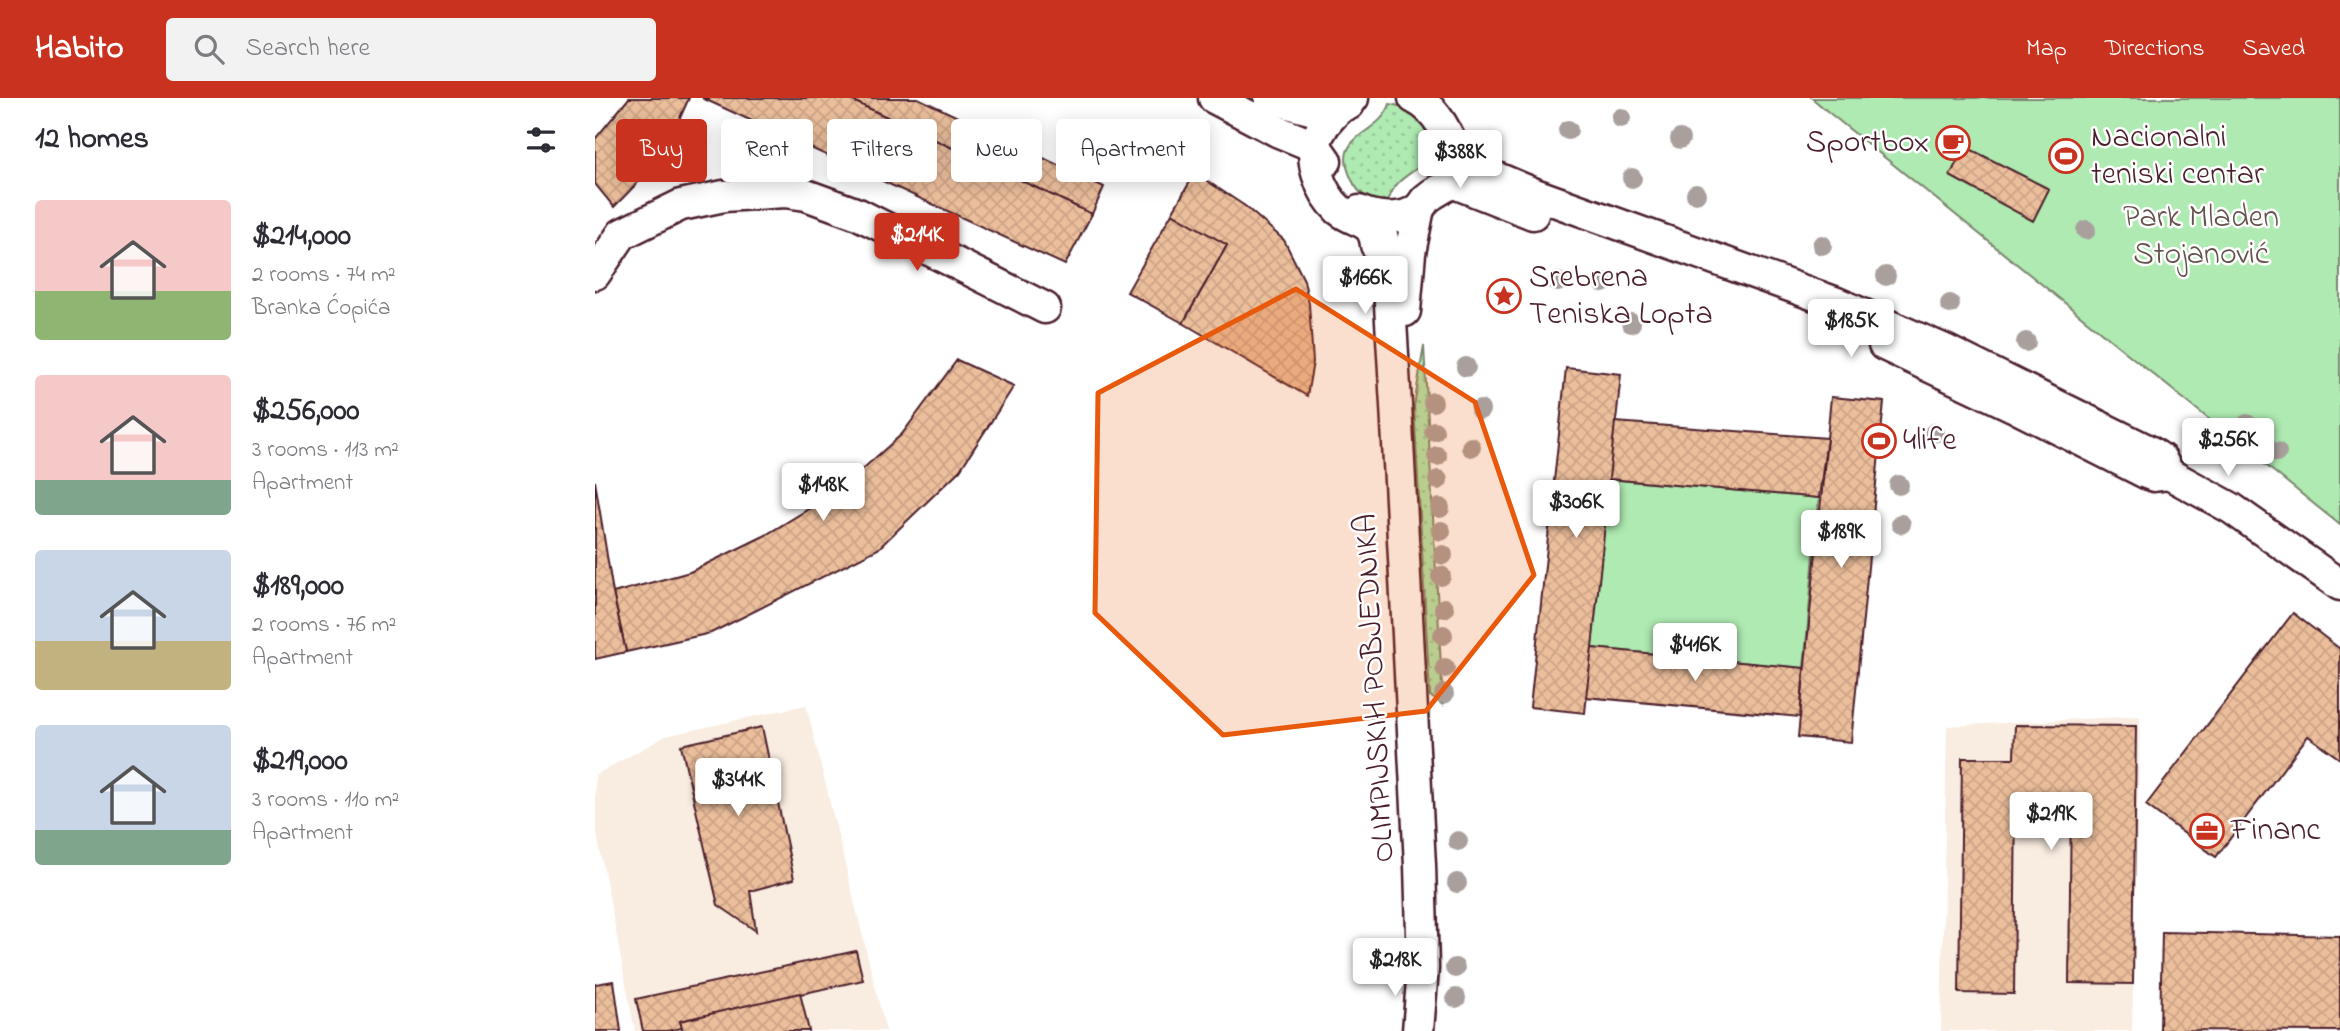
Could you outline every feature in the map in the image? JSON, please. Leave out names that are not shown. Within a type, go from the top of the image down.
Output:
[{"type":"street","points":[[1202,98],[1320,158]]},
{"type":"street","points":[[1214,98],[1277,131],[1320,158]]},
{"type":"street","points":[[1270,98],[1310,109],[1354,99]]},
{"type":"street","points":[[1301,98],[1319,101],[1354,99]]},
{"type":"street","points":[[1414,98],[1432,109],[1444,127],[1455,172]]},
{"type":"street","points":[[1354,99],[1320,132],[1318,179],[1330,200],[1348,216],[1372,220],[1413,212],[1427,198],[1445,189],[1455,172],[1456,132],[1449,118],[1432,98]]},
{"type":"street","name":"OLIMPIJSKIH POBJEDNIKA","points":[[1397,405],[1413,212],[1409,202],[1415,193],[1441,173],[1445,165],[1448,148],[1444,127]]},
{"type":"street","points":[[1455,172],[1535,194],[1837,303],[1945,349],[2149,451],[2161,459],[2169,474],[2240,514],[2340,585]]},
{"type":"street","points":[[595,274],[622,234],[681,205],[724,196],[785,192],[806,195],[858,214],[1045,308]]},
{"type":"street","name":"OLIMPIJSKIH POBJEDNIKA","points":[[1372,220],[1397,405],[1423,968],[1432,1031]]},
{"type":"street","name":"OLIMPIJSKIH POBJEDNIKA","points":[[1418,1031],[1423,968]]},
{"type":"highlighted area","points":[[1296,289],[1475,402],[1534,575],[1426,711],[1223,735],[1095,613],[1098,393]]},
{"type":"shaded area","points":[[806,705],[886,1031],[635,1031],[595,823],[595,775],[666,736]]},
{"type":"shaded area","points":[[2140,716],[2132,1031],[1941,1031],[1947,726]]},
{"type":"green space","name":"Park Mladen Stojanović","points":[[1812,98],[2340,98],[2340,525],[1827,111]]},
{"type":"green space","points":[[1390,104],[1404,107],[1426,124],[1429,142],[1428,154],[1423,162],[1400,181],[1388,203],[1371,199],[1358,190],[1347,165],[1347,153],[1351,144],[1384,115]]},
{"type":"green space","points":[[1424,346],[1443,705],[1430,696],[1414,406]]},
{"type":"green space","points":[[1609,479],[1819,498],[1804,668],[1592,648]]},
{"type":"building","points":[[629,98],[689,98],[679,119],[616,119],[616,182],[638,182],[614,207],[595,184],[595,139]]},
{"type":"building","points":[[702,98],[847,98],[891,119],[827,119],[827,156],[813,149],[813,119],[748,119]]},
{"type":"building","points":[[847,98],[918,98],[962,119],[951,119],[951,147],[937,141],[937,119],[891,119]]},
{"type":"building","points":[[937,141],[951,147],[951,182],[1024,182],[1092,214],[1065,265],[885,182],[937,182]]},
{"type":"building","points":[[1964,146],[2049,189],[2033,221],[1950,176]]},
{"type":"building","points":[[1042,157],[1056,164],[1056,182],[1094,182],[1104,187],[1092,214],[1024,182],[1042,182]]},
{"type":"building","points":[[1190,182],[1209,182],[1245,206],[1284,240],[1304,280],[1309,304],[1313,362],[1307,396],[1183,323],[1227,245],[1172,213]]},
{"type":"building","points":[[1172,213],[1227,245],[1183,323],[1127,292]]},
{"type":"building","points":[[957,360],[1014,386],[960,470],[878,549],[711,633],[626,652],[613,593],[690,572],[764,536],[838,491],[902,434]]},
{"type":"building","points":[[1566,368],[1621,374],[1585,713],[1530,707]]},
{"type":"building","points":[[1831,397],[1884,402],[1851,742],[1798,737]]},
{"type":"building","points":[[1615,422],[1827,438],[1819,498],[1609,479]]},
{"type":"building","points":[[595,481],[613,593],[626,652],[595,659]]},
{"type":"building","points":[[2293,613],[2340,649],[2340,759],[2308,736],[2216,857],[2146,805]]},
{"type":"building","points":[[1592,648],[1804,668],[1800,717],[1586,697]]},
{"type":"building","points":[[2015,725],[2136,726],[2133,984],[2069,983],[2071,797],[2016,796],[2014,994],[1959,993],[1962,758],[2014,758]]},
{"type":"building","points":[[762,727],[794,879],[750,891],[756,931],[718,905],[681,745]]},
{"type":"building","points":[[2162,932],[2340,936],[2340,1031],[2160,1030]]},
{"type":"building","points":[[856,951],[863,980],[680,1021],[682,1028],[643,1031],[636,999]]},
{"type":"building","points":[[614,981],[621,1031],[595,1031],[595,984]]},
{"type":"building","points":[[800,993],[809,1031],[683,1031],[680,1021]]},
{"type":"place","name":"Sportbox","points":[[1953,143]]},
{"type":"place","name":"Nacionalni teniski centar","points":[[2066,156]]},
{"type":"place","name":"Srebrena Teniska Lopta","points":[[1504,296]]},
{"type":"place","name":"4life","points":[[1879,441]]},
{"type":"place","name":"Financ","points":[[2207,831]]}]
